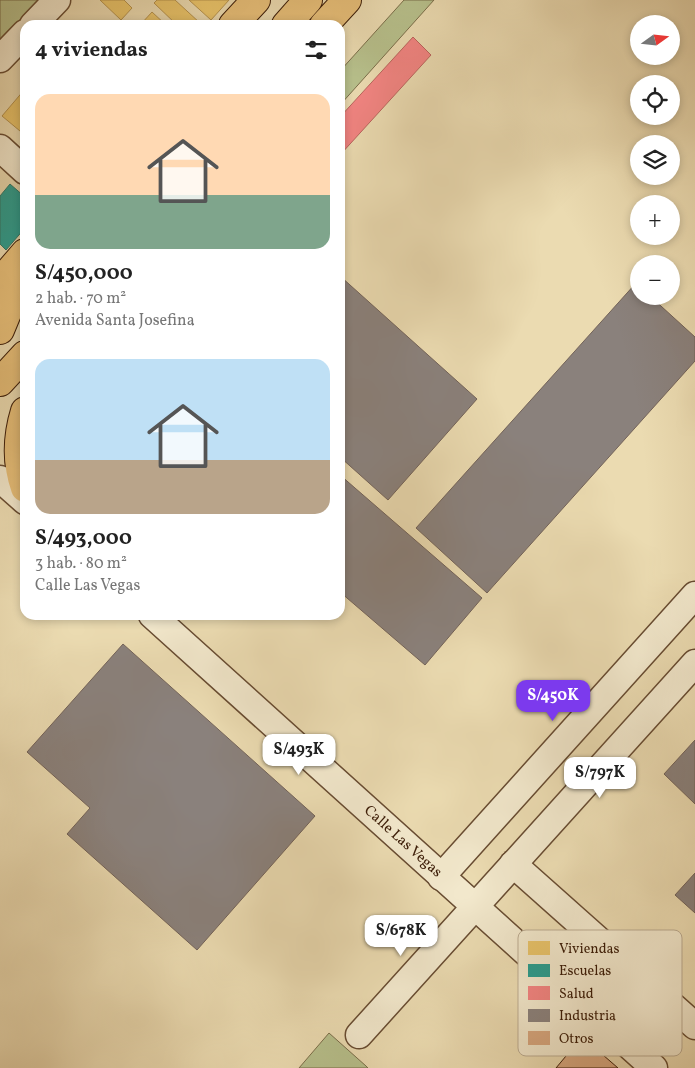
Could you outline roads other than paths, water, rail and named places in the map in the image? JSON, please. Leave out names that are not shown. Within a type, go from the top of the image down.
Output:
[{"type":"main road","points":[[238,20],[256,0]]},
{"type":"main road","points":[[290,20],[308,0]]},
{"type":"main road","points":[[329,20],[347,0]]},
{"type":"main road","points":[[0,282],[20,259]]},
{"type":"main road","points":[[0,330],[20,287]]},
{"type":"main road","points":[[0,344],[20,322]]},
{"type":"main road","points":[[0,382],[20,360]]},
{"type":"main road","points":[[0,423],[20,398]]},
{"type":"main road","points":[[20,436],[18,446],[20,466]]},
{"type":"street","points":[[38,20],[57,0]]},
{"type":"street","points":[[0,59],[20,38]]},
{"type":"street","points":[[0,148],[20,166]]},
{"type":"street","points":[[0,479],[20,497]]},
{"type":"street","points":[[441,877],[695,595]]},
{"type":"street","name":"Calle Las Vegas","points":[[158,620],[518,946]]},
{"type":"street","points":[[359,1035],[695,663]]},
{"type":"street","points":[[513,864],[587,930]]},
{"type":"street","points":[[682,1014],[695,1026]]},
{"type":"street","name":"Calle Las Vegas","points":[[641,1056],[654,1068]]}]
